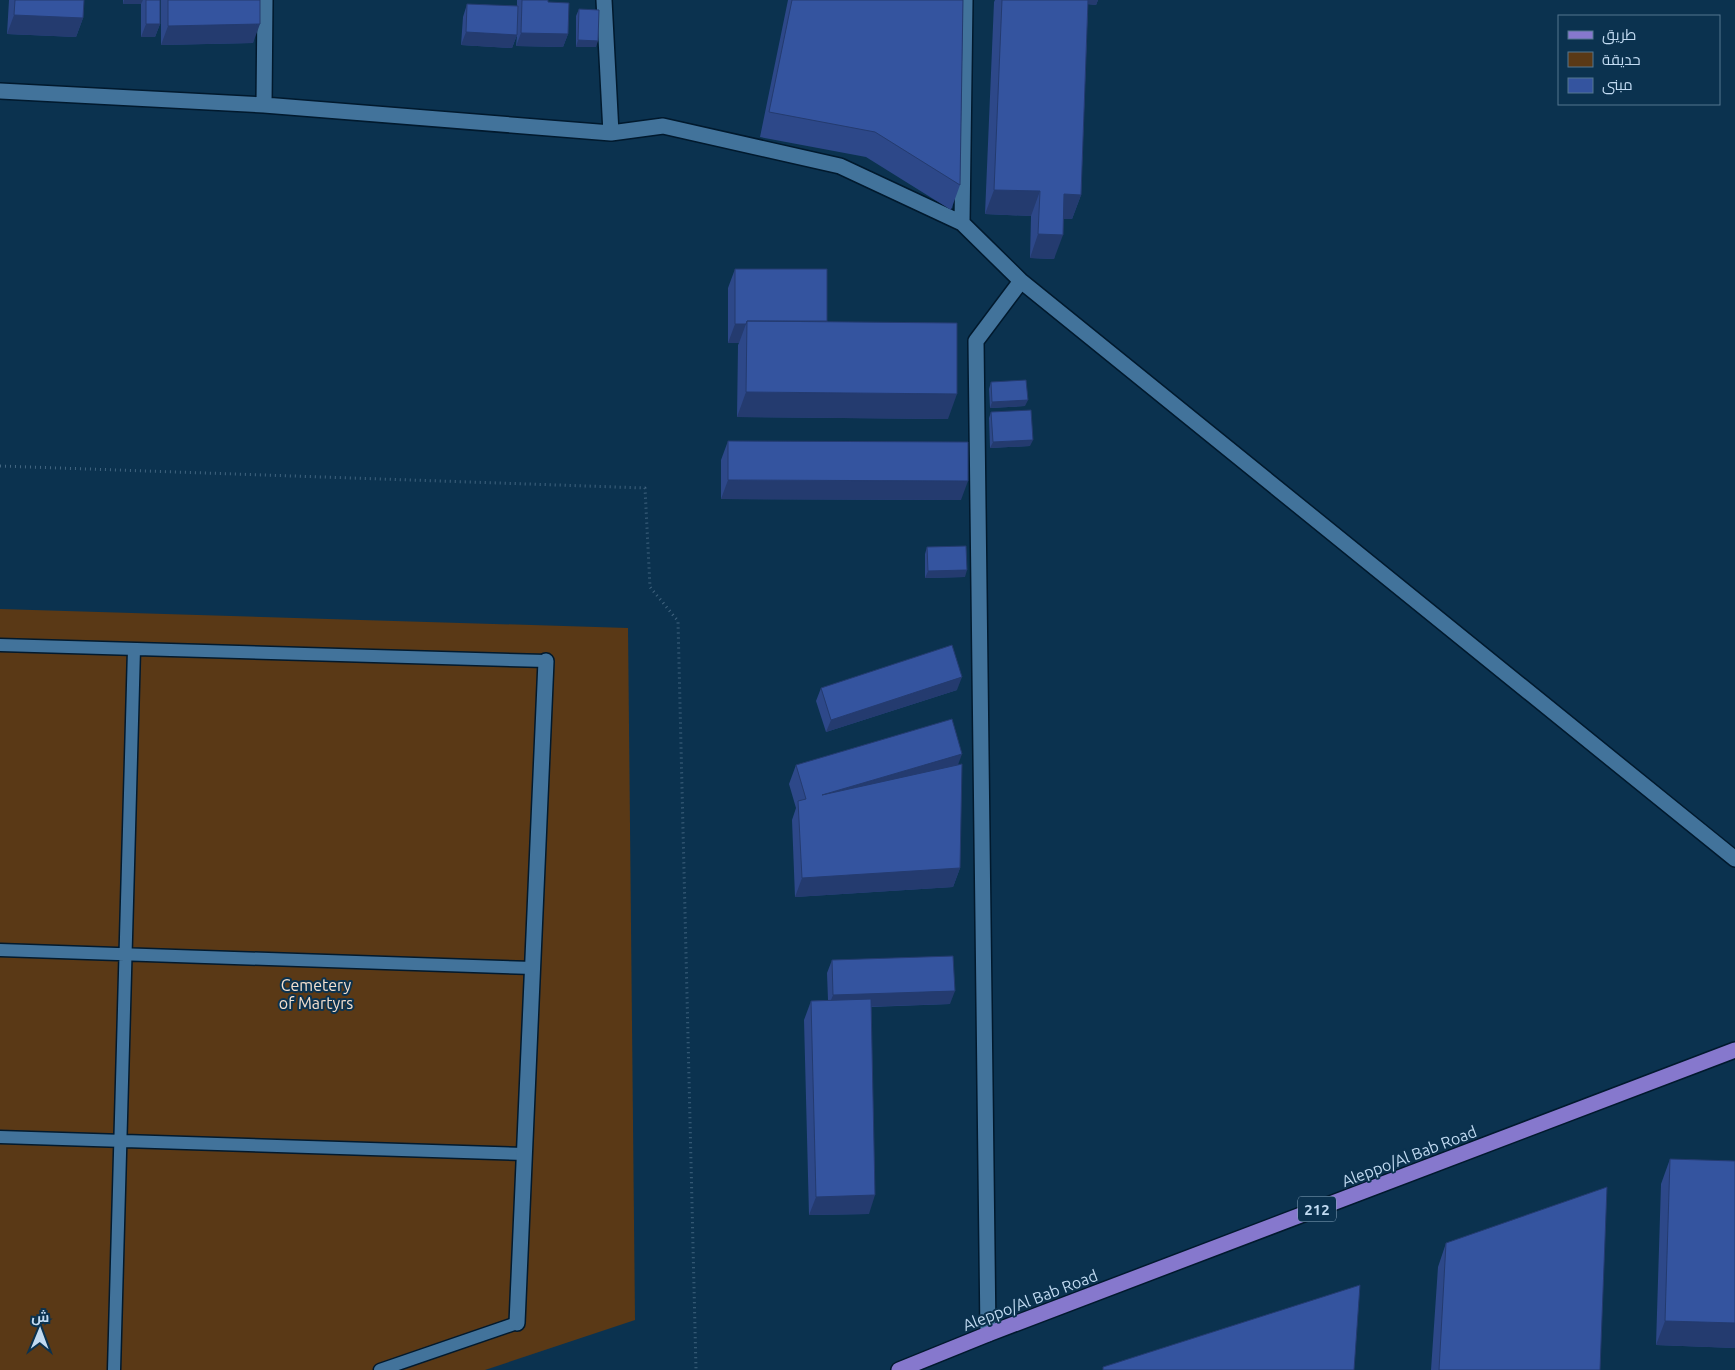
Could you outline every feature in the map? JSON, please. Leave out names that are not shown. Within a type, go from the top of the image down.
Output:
[{"type":"main road","name":"Aleppo/Al Bab Road","points":[[900,1370],[988,1334],[1735,1050]]},
{"type":"street","points":[[264,105],[265,0]]},
{"type":"street","points":[[604,0],[610,133]]},
{"type":"street","points":[[962,223],[965,0]]},
{"type":"street","points":[[0,91],[264,105],[610,133],[663,126],[840,166],[962,223],[1021,281],[1735,859]]},
{"type":"street","points":[[988,1334],[976,341],[1021,281]]},
{"type":"street","points":[[518,1323],[546,661]]},
{"type":"lane","points":[[0,646],[546,661]]},
{"type":"lane","points":[[114,1370],[134,649]]},
{"type":"lane","points":[[0,950],[533,968]]},
{"type":"lane","points":[[0,1137],[524,1154]]},
{"type":"lane","points":[[380,1370],[518,1323]]},
{"type":"green space","name":"Cemetery of Martyrs","points":[[0,609],[628,628],[635,1320],[485,1370],[0,1370]]},
{"type":"building","points":[[15,0],[84,0],[83,18],[14,15]]},
{"type":"building","points":[[146,0],[160,0],[160,24],[146,24]]},
{"type":"building","points":[[168,0],[260,0],[260,24],[168,26]]},
{"type":"building","points":[[522,0],[548,0],[548,2],[569,3],[568,34],[521,33]]},
{"type":"building","points":[[792,0],[963,0],[960,185],[875,132],[769,112]]},
{"type":"building","points":[[1002,0],[1088,0],[1081,195],[1064,194],[1063,235],[1038,234],[1040,191],[994,190]]},
{"type":"building","points":[[467,4],[518,6],[517,35],[466,32]]},
{"type":"building","points":[[579,9],[599,10],[598,41],[578,40]]},
{"type":"building","points":[[735,269],[827,269],[827,321],[747,321],[746,324],[735,324]]},
{"type":"building","points":[[747,321],[957,323],[957,394],[746,392]]},
{"type":"building","points":[[1026,380],[1028,400],[992,402],[991,382]]},
{"type":"building","points":[[1031,410],[1033,440],[993,442],[991,412]]},
{"type":"building","points":[[728,441],[968,442],[968,481],[728,480]]},
{"type":"building","points":[[966,546],[967,570],[928,571],[927,547]]},
{"type":"building","points":[[952,645],[962,677],[831,720],[821,688]]},
{"type":"building","points":[[952,719],[962,754],[822,795],[962,764],[960,868],[802,878],[798,801],[806,799],[796,765]]},
{"type":"building","points":[[953,956],[955,991],[833,995],[832,960]]},
{"type":"building","points":[[871,999],[875,1195],[816,1197],[811,1001]]},
{"type":"building","points":[[1670,1159],[1735,1161],[1735,1323],[1665,1321]]},
{"type":"building","points":[[1607,1187],[1600,1370],[1439,1370],[1446,1243]]},
{"type":"building","points":[[1360,1285],[1354,1370],[1103,1370],[1103,1367]]}]
